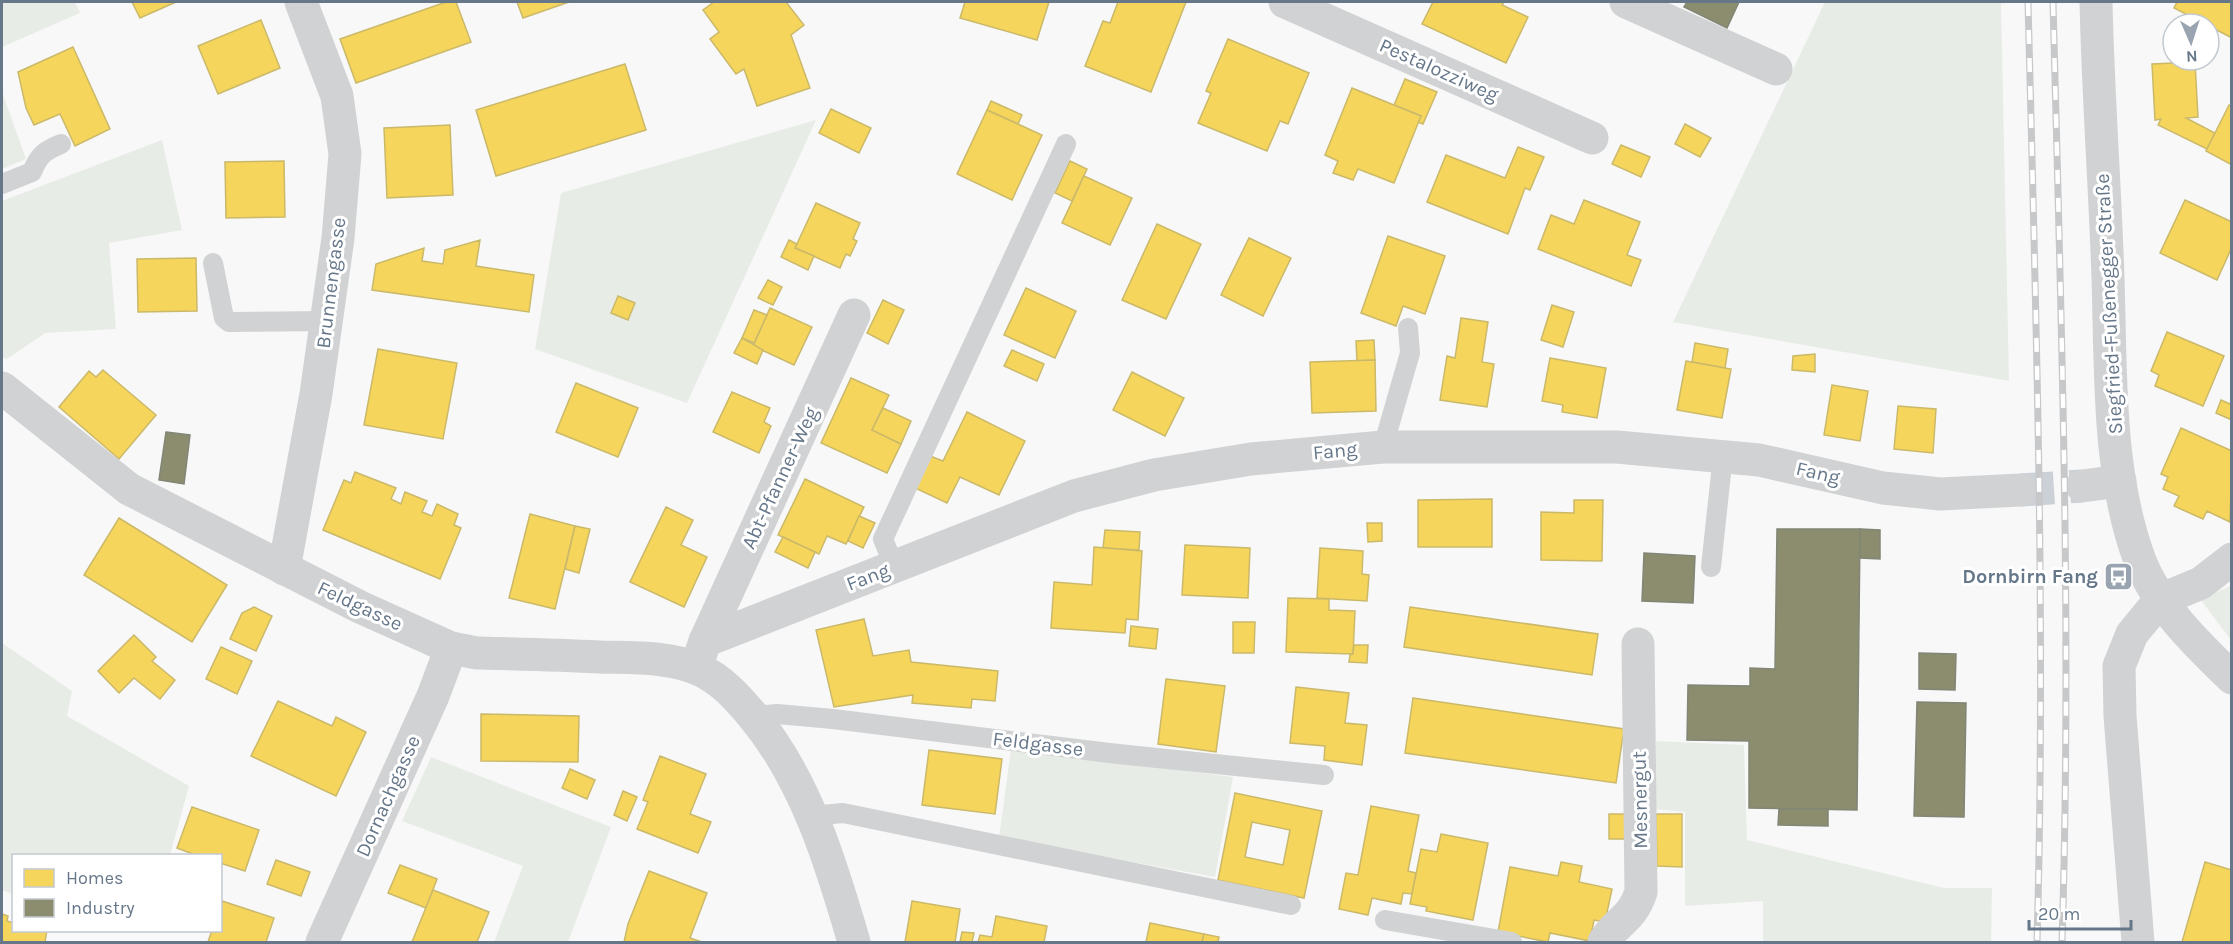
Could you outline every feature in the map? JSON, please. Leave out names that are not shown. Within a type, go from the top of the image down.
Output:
[{"type":"street","name":"Brunnengasse","points":[[284,569],[316,394],[338,238],[345,154],[337,96],[301,2]]},
{"type":"street","name":"Pestalozziweg","points":[[1285,2],[1592,138]]},
{"type":"street","points":[[1626,2],[1776,69]]},
{"type":"street","name":"Siegfried-Fußenegger Straße","points":[[2096,2],[2108,278],[2109,370],[2120,481],[2128,523],[2141,562],[2160,600],[2198,644],[2232,678]]},
{"type":"street","name":"Abt-Pfanner-Weg","points":[[701,655],[854,315]]},
{"type":"street","name":"Feldgasse","points":[[2,388],[129,489],[360,607],[451,648],[477,653],[661,659],[701,655],[772,739],[800,789],[824,849],[854,942]]},
{"type":"street","name":"Fang","points":[[701,655],[894,566],[1074,496],[1154,475],[1251,459],[1383,447],[1617,447],[1759,460],[1883,488],[1940,494],[2021,490]]},
{"type":"street","points":[[2082,486],[2120,481]]},
{"type":"street","points":[[2138,942],[2120,716],[2119,666],[2132,634],[2160,600],[2201,583],[2232,559]]},
{"type":"street","name":"Mesnergut","points":[[1604,942],[1636,907],[1641,891],[1638,644]]},
{"type":"street","name":"Dornachgasse","points":[[322,942],[433,696],[451,648]]},
{"type":"lane","points":[[2,184],[32,172],[36,161],[46,150],[61,144]]},
{"type":"lane","points":[[894,566],[883,538],[1066,144]]},
{"type":"lane","points":[[213,263],[224,318],[229,322],[326,321]]},
{"type":"lane","points":[[1383,447],[1410,353],[1408,328]]},
{"type":"lane","points":[[1711,567],[1723,455]]},
{"type":"lane","name":"Feldgasse","points":[[753,716],[777,714],[833,719],[1118,754],[1324,775]]},
{"type":"lane","points":[[811,816],[843,813],[1291,905]]},
{"type":"lane","points":[[1385,920],[1512,942]]},
{"type":"shaded area","points":[[2,2],[75,2],[80,13],[2,47]]},
{"type":"shaded area","points":[[1825,2],[2001,2],[2009,381],[1673,322]]},
{"type":"shaded area","points":[[2,92],[26,159],[2,169]]},
{"type":"shaded area","points":[[816,120],[687,403],[535,349],[561,193]]},
{"type":"shaded area","points":[[162,140],[182,230],[109,243],[116,329],[45,333],[7,359],[2,357],[2,201]]},
{"type":"shaded area","points":[[2231,586],[2231,640],[2200,599]]},
{"type":"shaded area","points":[[2,643],[72,691],[67,716],[189,786],[170,854],[12,854],[12,894],[2,890]]},
{"type":"shaded area","points":[[1656,741],[1744,745],[1747,840],[1944,888],[1992,888],[1991,942],[1763,942],[1763,901],[1685,906],[1685,812],[1655,809]]},
{"type":"shaded area","points":[[1011,749],[1233,777],[1215,877],[999,838]]},
{"type":"shaded area","points":[[431,757],[611,827],[568,942],[494,942],[523,866],[402,821]]},
{"type":"building: Homes","points":[[132,2],[176,2],[140,18]]},
{"type":"building: Homes","points":[[446,2],[456,2],[471,42],[356,83],[340,39]]},
{"type":"building: Homes","points":[[517,2],[569,2],[523,18]]},
{"type":"building: Homes","points":[[714,2],[786,2],[804,25],[791,35],[810,88],[757,106],[744,69],[736,74],[710,39],[719,32],[703,10]]},
{"type":"building: Homes","points":[[965,2],[1049,2],[1037,40],[960,18]]},
{"type":"building: Homes","points":[[1118,2],[1186,2],[1151,92],[1085,66],[1103,21],[1110,23]]},
{"type":"building: Homes","points":[[1433,2],[1504,2],[1502,5],[1528,17],[1506,63],[1422,24]]},
{"type":"building: Homes","points":[[2177,2],[2232,2],[2232,38],[2221,32],[2221,12],[2182,12],[2174,8]]},
{"type":"building: Homes","points":[[261,20],[280,68],[218,94],[198,46]]},
{"type":"building: Homes","points":[[1228,39],[1309,73],[1288,124],[1280,121],[1267,151],[1198,123],[1211,93],[1206,91]]},
{"type":"building: Homes","points":[[73,47],[110,129],[75,146],[60,114],[34,125],[26,108],[18,72]]},
{"type":"building: Homes","points":[[625,64],[646,130],[496,176],[476,110]]},
{"type":"building: Homes","points":[[2152,64],[2161,64],[2161,72],[2196,72],[2198,117],[2186,118],[2215,133],[2207,149],[2158,125],[2161,119],[2155,120]]},
{"type":"building: Homes","points":[[1405,79],[1437,92],[1423,124],[1418,122],[1421,116],[1394,105]]},
{"type":"building: Homes","points":[[1352,88],[1421,116],[1394,183],[1358,169],[1353,180],[1333,173],[1338,161],[1325,155]]},
{"type":"building: Homes","points":[[991,101],[1022,115],[1018,124],[987,110]]},
{"type":"building: Homes","points":[[2229,105],[2232,107],[2232,165],[2206,151]]},
{"type":"building: Homes","points":[[831,109],[871,128],[859,153],[819,133]]},
{"type":"building: Homes","points":[[987,110],[1042,135],[1012,200],[957,174]]},
{"type":"building: Homes","points":[[1685,124],[1711,138],[1700,157],[1675,144]]},
{"type":"building: Homes","points":[[450,125],[453,195],[387,198],[384,128]]},
{"type":"building: Homes","points":[[1621,145],[1650,157],[1641,177],[1612,164]]},
{"type":"building: Homes","points":[[1518,147],[1544,157],[1530,190],[1525,188],[1508,234],[1427,202],[1446,155],[1505,178]]},
{"type":"building: Homes","points":[[284,161],[285,217],[226,218],[225,162]]},
{"type":"building: Homes","points":[[1070,161],[1087,169],[1072,201],[1055,193]]},
{"type":"building: Homes","points":[[1084,176],[1132,198],[1110,245],[1062,223]]},
{"type":"building: Homes","points":[[1584,200],[1640,222],[1627,255],[1641,260],[1631,286],[1538,249],[1551,215],[1574,224]]},
{"type":"building: Homes","points":[[2185,200],[2232,222],[2232,247],[2217,280],[2160,253]]},
{"type":"building: Homes","points":[[816,203],[860,223],[853,239],[857,241],[850,256],[846,254],[840,268],[795,248]]},
{"type":"building: Homes","points":[[1157,224],[1201,244],[1166,319],[1122,300]]},
{"type":"building: Homes","points":[[1388,236],[1445,256],[1425,314],[1403,306],[1396,326],[1361,313]]},
{"type":"building: Homes","points":[[1249,238],[1291,258],[1263,316],[1221,295]]},
{"type":"building: Homes","points":[[480,240],[476,266],[534,275],[529,312],[372,290],[376,264],[424,248],[422,261],[443,264],[445,250]]},
{"type":"building: Homes","points":[[789,240],[797,244],[795,248],[814,256],[808,270],[781,257]]},
{"type":"building: Homes","points":[[196,258],[197,311],[138,312],[137,259]]},
{"type":"building: Homes","points":[[768,280],[782,287],[773,305],[758,298]]},
{"type":"building: Homes","points":[[1026,288],[1076,311],[1055,358],[1004,335]]},
{"type":"building: Homes","points":[[618,296],[635,303],[628,320],[611,313]]},
{"type":"building: Homes","points":[[883,300],[904,310],[888,344],[867,333]]},
{"type":"building: Homes","points":[[1552,305],[1574,312],[1563,347],[1541,340]]},
{"type":"building: Homes","points":[[770,308],[812,327],[794,365],[753,346]]},
{"type":"building: Homes","points":[[754,310],[767,315],[754,343],[742,338]]},
{"type":"building: Homes","points":[[1461,318],[1488,322],[1482,362],[1494,364],[1487,407],[1440,400],[1447,356],[1455,358]]},
{"type":"building: Homes","points":[[2167,332],[2224,356],[2203,406],[2155,386],[2159,375],[2151,371]]},
{"type":"building: Homes","points":[[742,338],[763,350],[757,364],[734,353]]},
{"type":"building: Homes","points":[[1374,340],[1375,360],[1357,361],[1356,341]]},
{"type":"building: Homes","points":[[1695,343],[1728,349],[1725,368],[1692,362]]},
{"type":"building: Homes","points":[[378,349],[457,363],[443,439],[364,425]]},
{"type":"building: Homes","points":[[1012,350],[1044,364],[1037,381],[1004,366]]},
{"type":"building: Homes","points":[[1815,354],[1815,372],[1792,370],[1793,356]]},
{"type":"building: Homes","points":[[1550,358],[1606,368],[1597,418],[1562,412],[1563,405],[1542,401]]},
{"type":"building: Homes","points":[[1375,360],[1376,411],[1312,413],[1310,362]]},
{"type":"building: Homes","points":[[1686,361],[1731,369],[1722,418],[1677,410]]},
{"type":"building: Homes","points":[[103,370],[156,415],[119,459],[59,407],[89,371],[96,377]]},
{"type":"building: Homes","points":[[1132,372],[1184,398],[1165,436],[1113,410]]},
{"type":"building: Homes","points":[[851,378],[889,395],[872,430],[901,444],[887,473],[821,443]]},
{"type":"building: Homes","points":[[576,383],[638,408],[618,457],[556,432]]},
{"type":"building: Homes","points":[[1832,385],[1868,391],[1860,441],[1824,435]]},
{"type":"building: Homes","points":[[732,392],[770,408],[764,422],[771,426],[759,453],[713,432]]},
{"type":"building: Homes","points":[[2221,400],[2230,404],[2232,400],[2232,420],[2216,413]]},
{"type":"building: Homes","points":[[1898,406],[1936,409],[1933,453],[1894,449]]},
{"type":"building: Homes","points":[[883,408],[911,421],[901,444],[872,430]]},
{"type":"building: Homes","points":[[967,412],[1025,441],[999,495],[960,477],[947,503],[915,488],[930,456],[943,461]]},
{"type":"building: Homes","points":[[2181,428],[2232,451],[2230,522],[2207,511],[2203,519],[2174,506],[2179,496],[2163,489],[2168,477],[2161,474]]},
{"type":"building: Homes","points":[[355,472],[396,488],[391,499],[401,504],[405,492],[427,501],[422,512],[432,516],[437,504],[458,514],[454,525],[461,528],[440,579],[323,530],[344,480],[351,483]]},
{"type":"building: Homes","points":[[805,479],[864,507],[846,544],[827,536],[819,554],[778,535]]},
{"type":"building: Homes","points":[[1492,499],[1492,547],[1418,547],[1418,500]]},
{"type":"building: Homes","points":[[1574,500],[1603,500],[1602,561],[1541,560],[1541,512],[1574,513]]},
{"type":"building: Homes","points":[[666,507],[693,520],[681,545],[707,557],[684,607],[630,582]]},
{"type":"building: Homes","points":[[530,514],[575,526],[555,609],[509,598]]},
{"type":"building: Homes","points":[[859,516],[875,523],[863,548],[848,541]]},
{"type":"building: Homes","points":[[119,518],[227,585],[192,642],[84,575]]},
{"type":"building: Homes","points":[[1367,523],[1382,523],[1382,541],[1368,542]]},
{"type":"building: Homes","points":[[575,526],[590,529],[579,573],[565,569]]},
{"type":"building: Homes","points":[[1105,530],[1140,532],[1139,550],[1103,548]]},
{"type":"building: Homes","points":[[783,537],[815,552],[808,568],[775,552]]},
{"type":"building: Homes","points":[[1185,545],[1250,548],[1248,598],[1182,595]]},
{"type":"building: Homes","points":[[1094,547],[1142,551],[1138,620],[1126,619],[1125,633],[1051,628],[1054,582],[1092,585]]},
{"type":"building: Homes","points":[[1320,548],[1363,551],[1362,574],[1369,575],[1367,601],[1317,598]]},
{"type":"building: Homes","points":[[1288,598],[1329,599],[1329,610],[1355,611],[1353,654],[1286,652]]},
{"type":"building: Homes","points":[[254,607],[272,616],[256,651],[230,639],[242,613]]},
{"type":"building: Homes","points":[[1410,607],[1598,634],[1592,675],[1404,647]]},
{"type":"building: Homes","points":[[864,619],[873,656],[909,650],[911,662],[998,671],[995,701],[972,699],[971,708],[912,703],[913,695],[834,707],[816,630]]},
{"type":"building: Homes","points":[[1233,622],[1255,622],[1254,653],[1233,653]]},
{"type":"building: Homes","points":[[1131,626],[1158,629],[1156,649],[1129,646]]},
{"type":"building: Homes","points":[[134,635],[156,657],[152,661],[175,680],[160,699],[134,678],[119,693],[98,671]]},
{"type":"building: Homes","points":[[1354,645],[1368,645],[1367,663],[1349,662]]},
{"type":"building: Homes","points":[[221,647],[252,661],[237,694],[206,679]]},
{"type":"building: Homes","points":[[1166,679],[1225,686],[1216,752],[1158,744]]},
{"type":"building: Homes","points":[[1296,687],[1349,693],[1345,723],[1367,725],[1362,765],[1324,760],[1325,746],[1290,743]]},
{"type":"building: Homes","points":[[1413,698],[1624,729],[1616,783],[1405,753]]},
{"type":"building: Homes","points":[[278,701],[332,726],[336,717],[366,732],[336,796],[251,756]]},
{"type":"building: Homes","points":[[481,714],[579,716],[578,762],[481,761]]},
{"type":"building: Homes","points":[[929,750],[1002,759],[995,814],[922,805]]},
{"type":"building: Homes","points":[[660,756],[706,774],[690,814],[711,822],[698,853],[637,829],[648,802],[643,800]]},
{"type":"building: Homes","points":[[570,769],[595,780],[587,799],[562,788]]},
{"type":"building: Homes","points":[[623,791],[637,797],[627,821],[614,815]]},
{"type":"building: Homes","points":[[1235,793],[1322,811],[1304,898],[1218,880]],"holes":[[[1252,822],[1290,830],[1283,865],[1245,857]]]},
{"type":"building: Homes","points":[[1371,806],[1419,815],[1408,871],[1416,873],[1412,894],[1403,893],[1401,904],[1372,898],[1368,915],[1339,909],[1346,873],[1358,875]]},
{"type":"building: Homes","points":[[192,807],[259,830],[245,871],[222,864],[222,854],[193,854],[177,848]]},
{"type":"building: Homes","points":[[1609,814],[1629,814],[1629,839],[1609,839]]},
{"type":"building: Homes","points":[[1656,814],[1682,814],[1682,867],[1657,866]]},
{"type":"building: Homes","points":[[1441,834],[1488,843],[1473,920],[1426,911],[1427,907],[1410,904],[1421,849],[1437,852]]},
{"type":"building: Homes","points":[[276,860],[310,872],[301,896],[267,884]]},
{"type":"building: Homes","points":[[1561,862],[1582,866],[1579,882],[1612,889],[1605,922],[1594,920],[1590,941],[1550,933],[1548,942],[1498,932],[1510,867],[1558,876]]},
{"type":"building: Homes","points":[[2205,862],[2232,870],[2232,942],[2182,942]]},
{"type":"building: Homes","points":[[400,865],[437,879],[426,908],[388,893]]},
{"type":"building: Homes","points":[[649,871],[707,893],[690,938],[702,942],[624,942],[628,924]]},
{"type":"building: Homes","points":[[433,890],[489,912],[477,942],[412,942]]},
{"type":"building: Homes","points":[[222,901],[274,918],[266,942],[208,942],[211,932],[222,932]]},
{"type":"building: Homes","points":[[912,901],[960,909],[955,942],[905,942]]},
{"type":"building: Homes","points":[[2,914],[8,916],[7,921],[12,922],[12,932],[47,932],[45,942],[2,942]]},
{"type":"building: Homes","points":[[996,916],[1047,926],[1044,942],[978,942],[980,935],[992,937]]},
{"type":"building: Homes","points":[[1150,923],[1204,934],[1202,942],[1146,942]]},
{"type":"building: Homes","points":[[962,932],[974,933],[972,942],[960,942]]},
{"type":"building: Homes","points":[[1204,934],[1219,937],[1218,942],[1202,942]]},
{"type":"building: Industry","points":[[1687,2],[1739,2],[1727,28],[1684,7]]},
{"type":"building: Industry","points":[[166,432],[190,435],[184,484],[159,480]]},
{"type":"building: Industry","points":[[1777,529],[1860,529],[1857,810],[1749,808],[1749,741],[1687,740],[1688,685],[1750,686],[1750,668],[1775,669]]},
{"type":"building: Industry","points":[[1860,529],[1880,530],[1880,559],[1860,558]]},
{"type":"building: Industry","points":[[1644,553],[1695,556],[1693,603],[1642,601]]},
{"type":"building: Industry","points":[[1919,653],[1956,654],[1955,690],[1919,689]]},
{"type":"building: Industry","points":[[1917,702],[1966,703],[1964,817],[1914,816]]},
{"type":"building: Industry","points":[[1779,809],[1828,809],[1828,826],[1778,825]]},
{"type":"tunnel","points":[[2021,490],[2082,486]]},
{"type":"railway","points":[[2028,2],[2037,354],[2040,590],[2040,825],[2037,942]]},
{"type":"railway","points":[[2053,2],[2066,590],[2062,942]]},
{"type":"place","name":"Dornbirn Fang","points":[[2119,576]]}]
